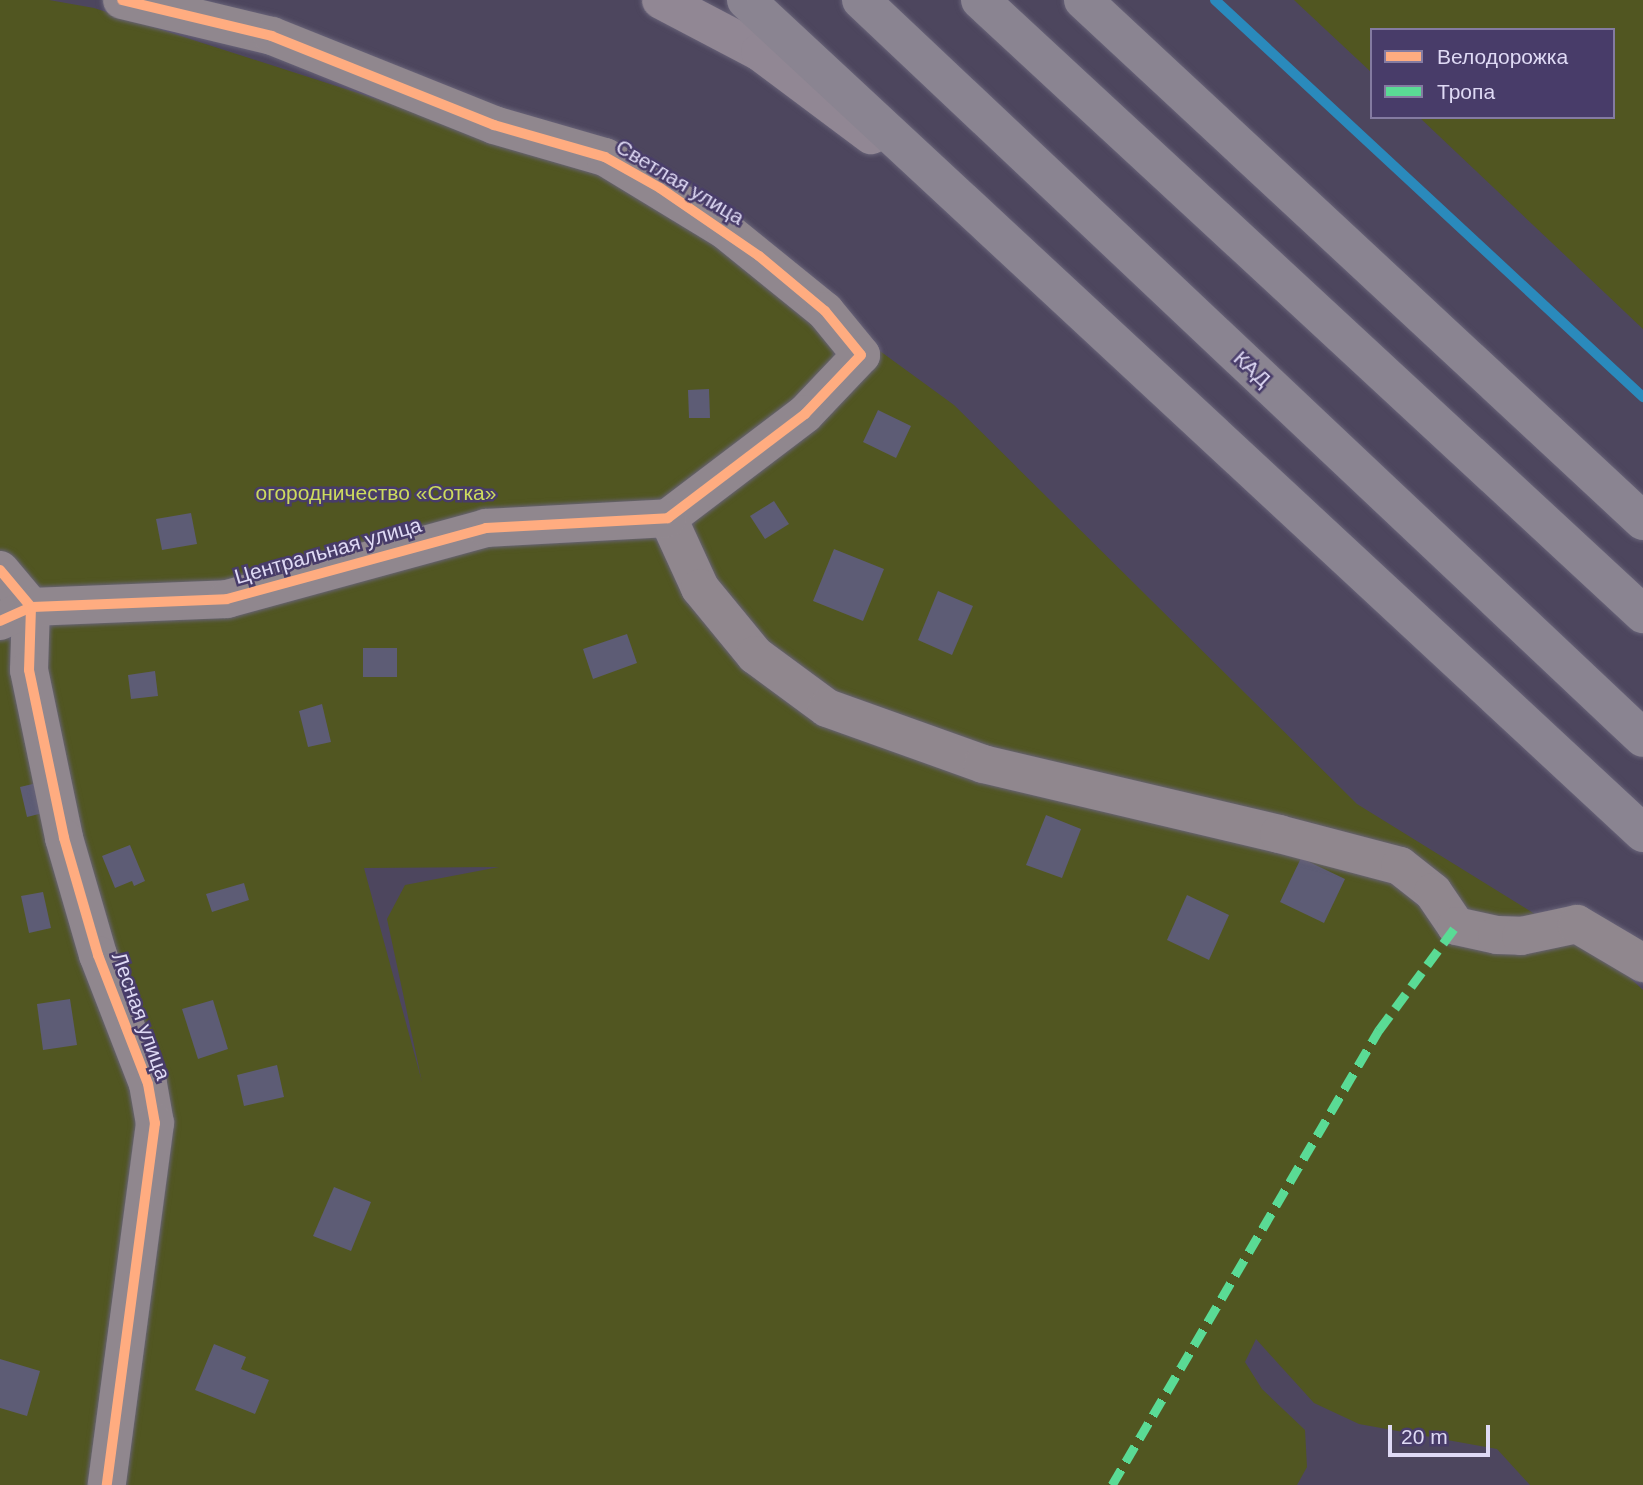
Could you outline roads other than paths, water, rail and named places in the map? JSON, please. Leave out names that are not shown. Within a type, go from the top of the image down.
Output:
[{"type":"highway","points":[[746,0],[1643,833]]},
{"type":"highway","name":"КАД","points":[[861,0],[1643,738]]},
{"type":"highway","points":[[980,0],[1643,614]]},
{"type":"highway","points":[[1083,0],[1643,522]]},
{"type":"main road","points":[[661,0],[760,52],[988,225]]},
{"type":"street","name":"Светлая улица","points":[[122,0],[272,36],[494,125],[605,157],[660,188],[725,230],[825,311],[860,355],[805,414],[668,518]]},
{"type":"street","name":"Центральная улица","points":[[16,614],[227,599],[486,528],[668,518]]},
{"type":"street","points":[[668,518],[700,588],[755,655],[827,708],[983,764],[1400,866],[1433,892],[1456,926],[1521,936],[1577,924],[1643,962]]},
{"type":"street","points":[[0,569],[16,614]]},
{"type":"street","name":"Лесная улица","points":[[16,614],[64,838],[98,955],[148,1084],[155,1123],[107,1485]]},
{"type":"waterway","points":[[1215,0],[1643,397]]},
{"type":"park label","name":"огородничество «Сотка»","points":[[376,493]]}]
